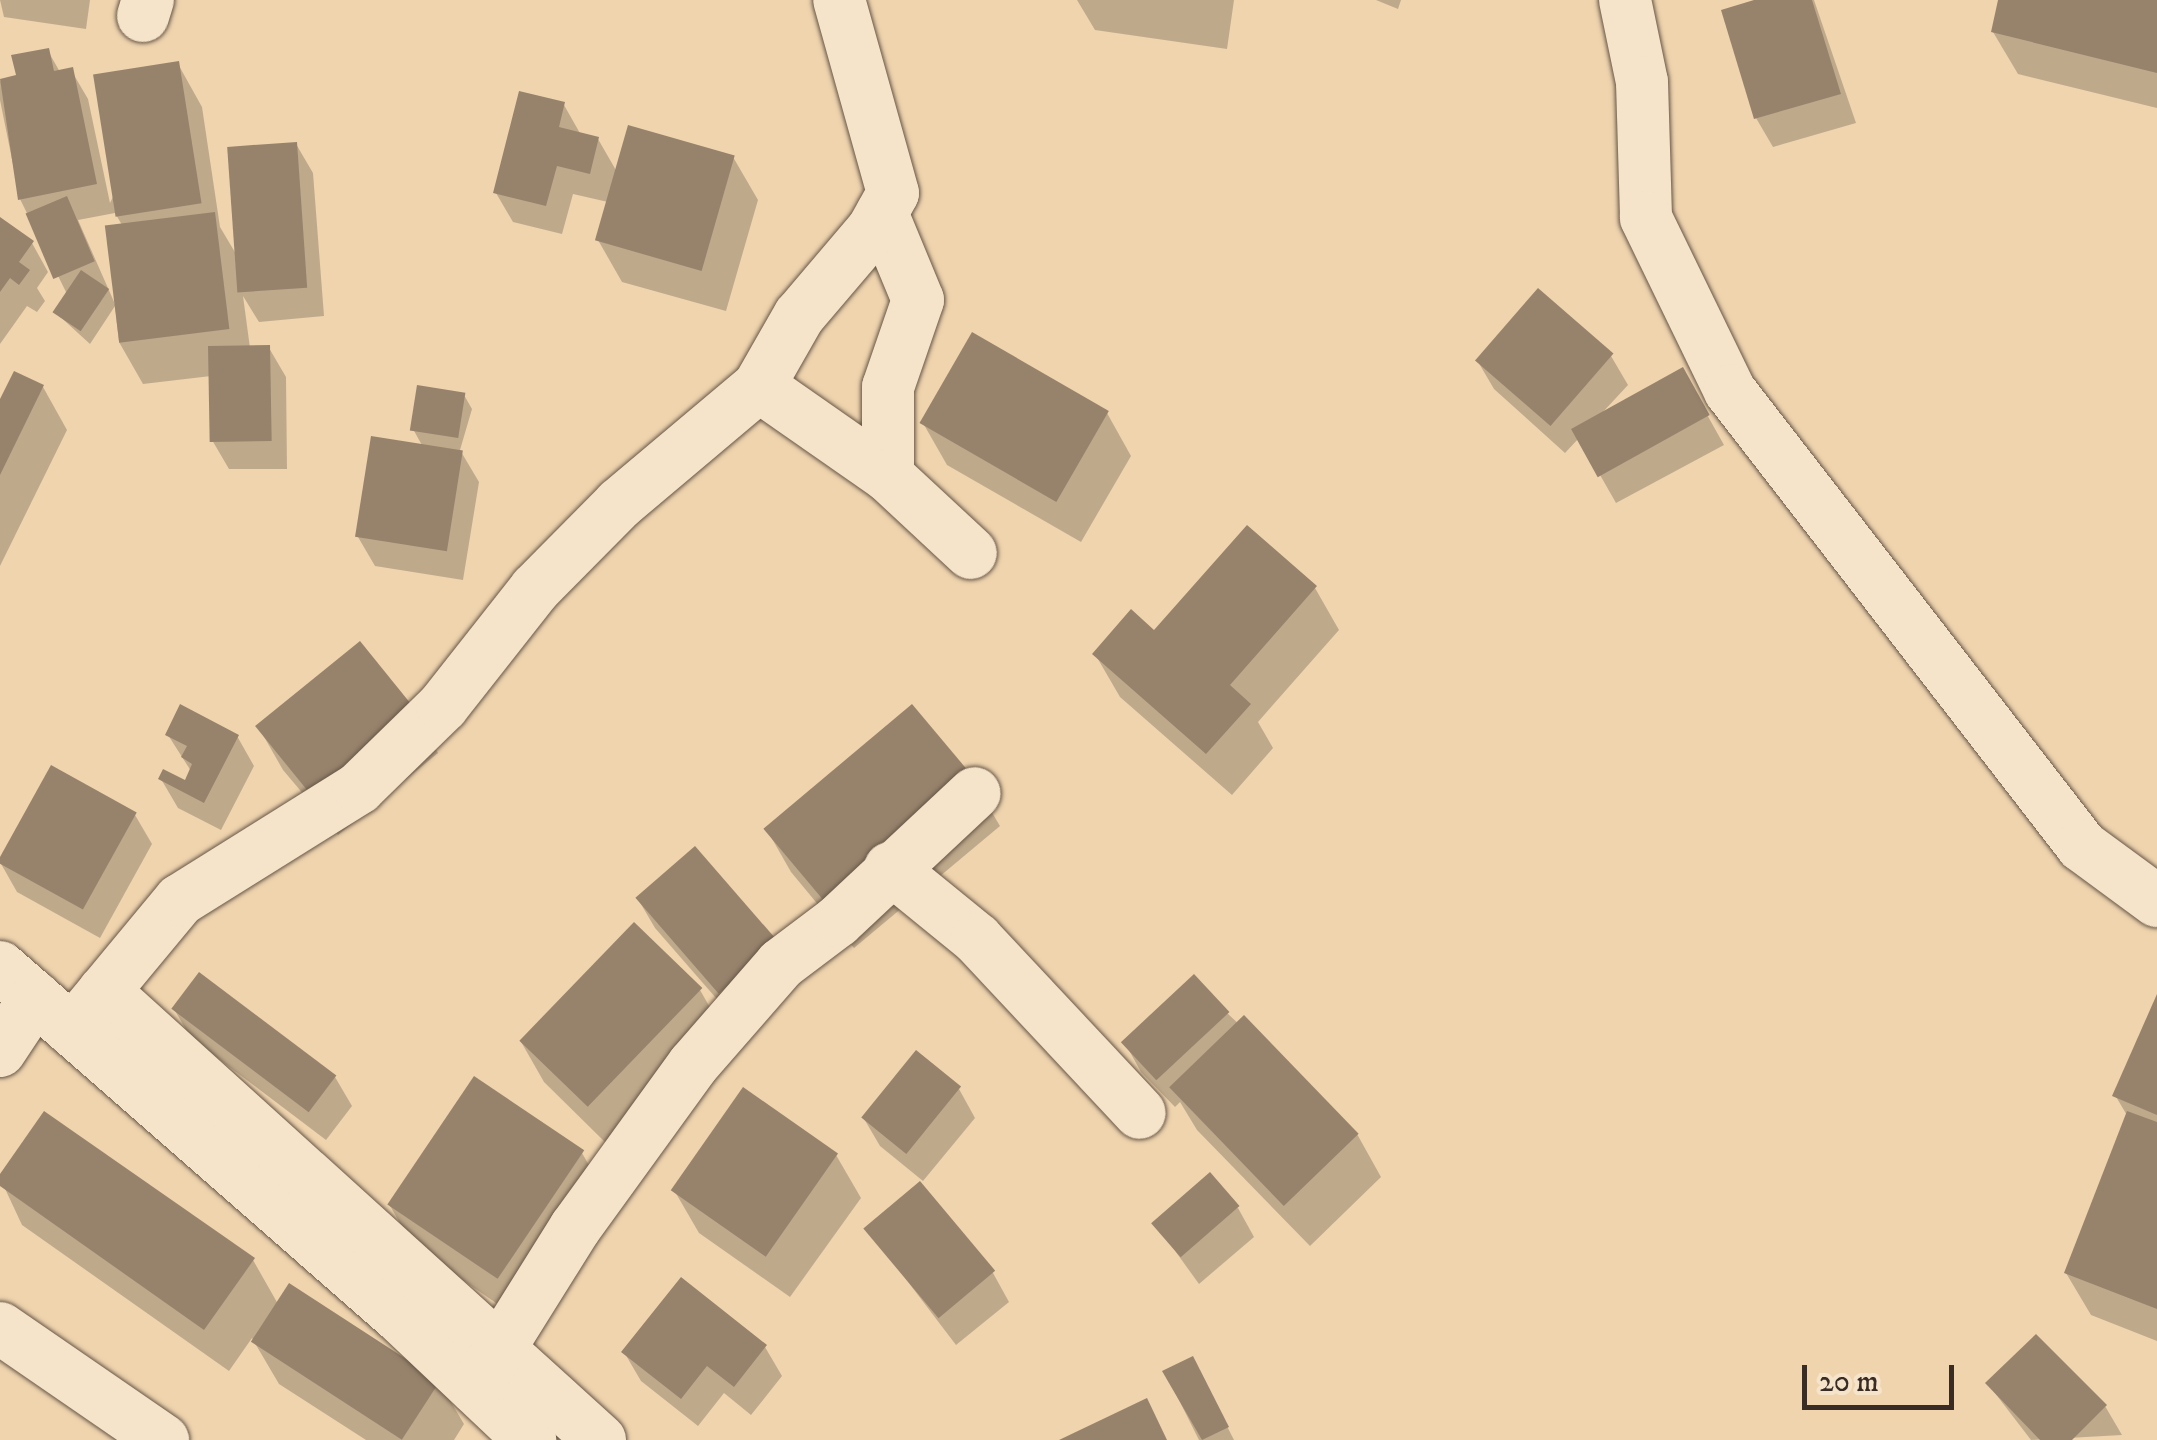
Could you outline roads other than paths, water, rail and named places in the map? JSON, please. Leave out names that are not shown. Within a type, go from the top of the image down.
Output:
[{"type":"street","points":[[0,1051],[53,997],[180,900],[360,788],[443,706],[563,561],[759,386],[799,316],[894,193],[839,0]]},
{"type":"street","points":[[1625,0],[1642,82],[1646,218],[1730,391],[2082,846],[2157,900]]},
{"type":"street","points":[[882,213],[918,300],[888,387],[888,476]]},
{"type":"street","points":[[759,386],[888,476],[972,552]]},
{"type":"street","points":[[487,1369],[575,1228],[693,1065],[781,964],[838,921],[890,868],[975,793]]},
{"type":"street","points":[[890,868],[976,939],[1140,1113]]},
{"type":"street","points":[[53,997],[487,1369],[600,1440]]},
{"type":"street","points":[[0,1328],[163,1440]]},
{"type":"street","points":[[487,1369],[530,1440]]}]
